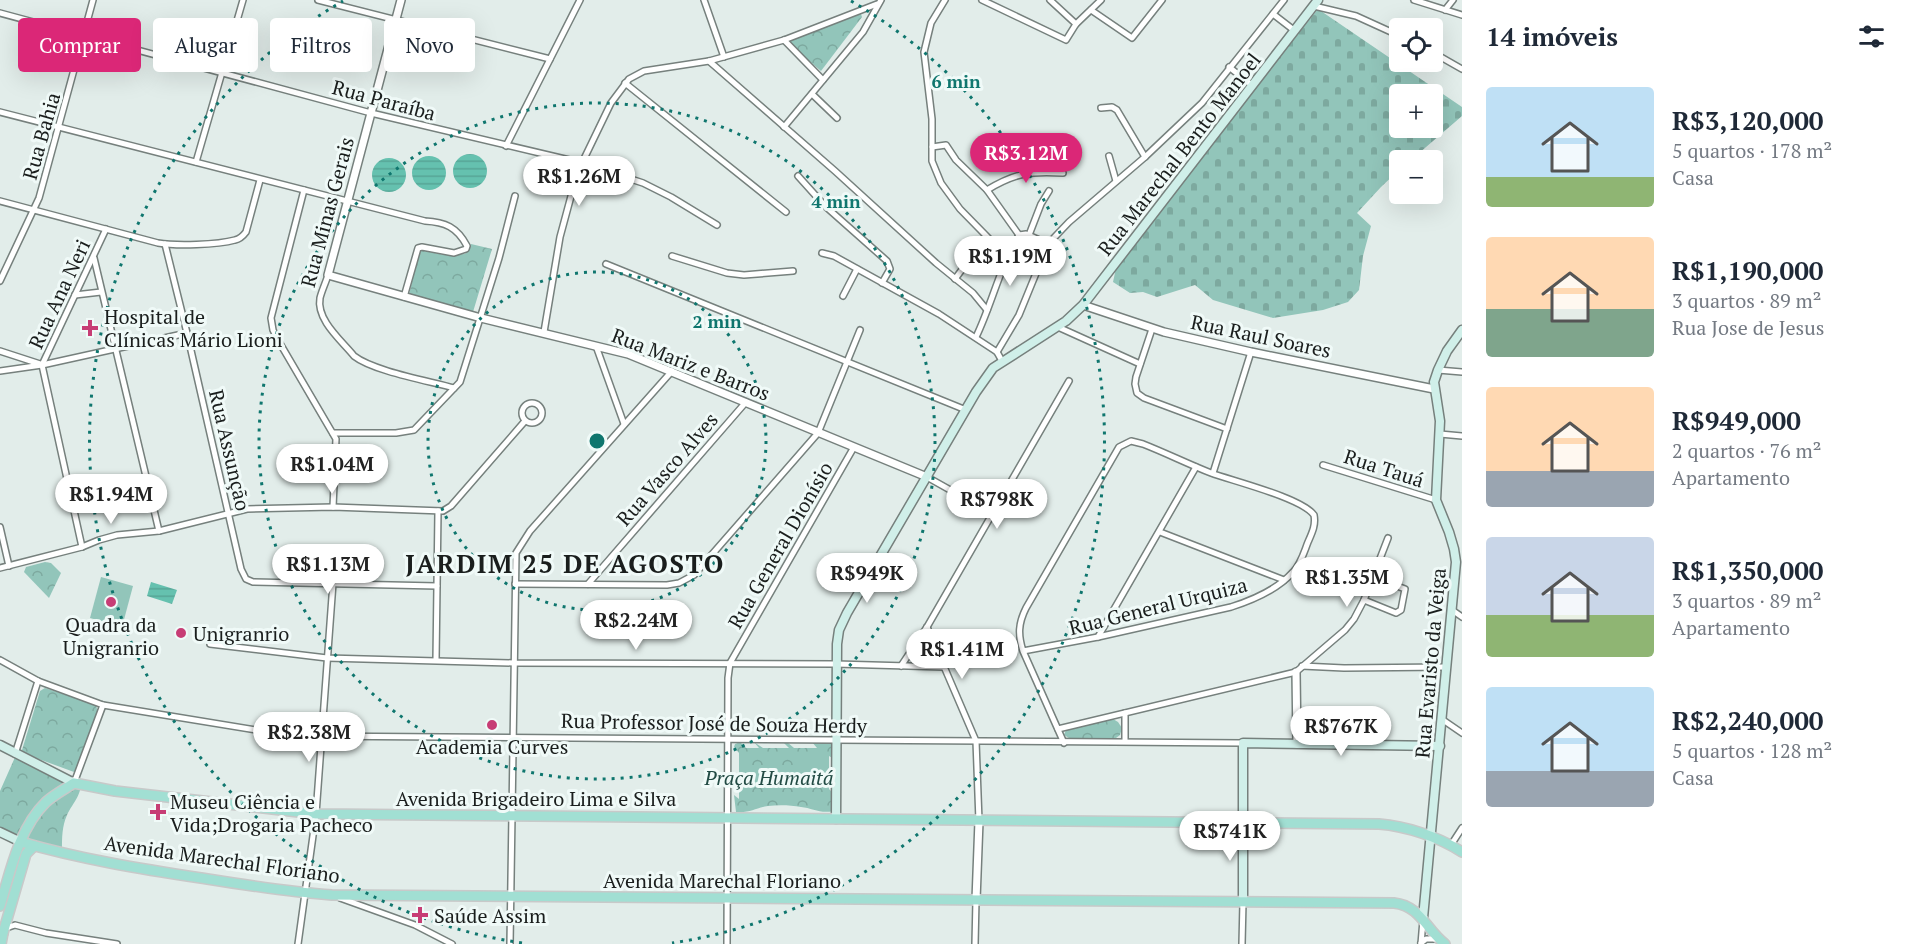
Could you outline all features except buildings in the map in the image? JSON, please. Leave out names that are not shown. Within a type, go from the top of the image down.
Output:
[{"type":"main road","name":"Rua Marechal Bento Manoel","points":[[836,819],[836,664],[838,637],[842,622],[966,410],[990,371],[1002,361],[1058,327],[1083,305],[1316,3]]},
{"type":"main road","points":[[1434,389],[1438,370],[1462,330]]},
{"type":"main road","name":"Rua Evaristo da Veiga","points":[[1423,918],[1456,562],[1454,549],[1436,500],[1440,413],[1434,389]]},
{"type":"main road","points":[[1243,743],[1243,902]]},
{"type":"main road","name":"Rua Professor José de Souza Herdy","points":[[1243,743],[1440,746]]},
{"type":"main road","points":[[0,745],[74,783],[45,803],[35,816],[21,842],[0,906]]},
{"type":"main road","name":"Avenida Brigadeiro Lima e Silva","points":[[74,783],[115,791],[316,814],[1378,824],[1395,826],[1431,837],[1462,852]]},
{"type":"main road","points":[[0,832],[21,842]]},
{"type":"main road","name":"Avenida Marechal Floriano","points":[[21,842],[145,869],[332,895],[1402,904],[1410,907],[1423,918]]},
{"type":"main road","points":[[1,944],[26,854],[34,846]]},
{"type":"main road","points":[[1423,918],[1442,942]]},
{"type":"street","name":"Rua Bahia","points":[[88,18],[93,0]]},
{"type":"street","points":[[238,18],[243,0]]},
{"type":"street","points":[[318,0],[385,18]]},
{"type":"street","name":"Rua Minas Gerais","points":[[397,18],[401,0]]},
{"type":"street","points":[[506,146],[580,0]]},
{"type":"street","points":[[704,0],[724,57]]},
{"type":"street","points":[[945,0],[931,23],[924,52],[932,119],[932,161],[941,183],[960,209],[1007,257]]},
{"type":"street","points":[[982,0],[1066,40],[1076,24],[1099,0]]},
{"type":"street","points":[[1050,0],[1076,24]]},
{"type":"street","points":[[1091,10],[1132,38],[1162,0]]},
{"type":"street","points":[[997,352],[1018,315],[1048,244],[1069,222],[1145,157],[1202,103],[1284,0]]},
{"type":"street","points":[[1414,0],[1462,15]]},
{"type":"street","points":[[1445,10],[1453,0]]},
{"type":"street","points":[[544,332],[562,224],[582,163],[611,103],[625,83],[644,71],[709,61],[784,40],[879,2]]},
{"type":"street","points":[[784,127],[863,32],[879,2]]},
{"type":"street","points":[[1316,3],[1366,20],[1389,31]]},
{"type":"street","name":"Rua Paraíba","points":[[0,13],[19,18]]},
{"type":"street","points":[[1273,14],[1295,31]]},
{"type":"street","points":[[475,40],[550,59]]},
{"type":"street","points":[[784,40],[823,80]]},
{"type":"street","points":[[1443,58],[1462,69]]},
{"type":"street","points":[[709,61],[973,293],[987,310]]},
{"type":"street","name":"Rua Minas Gerais","points":[[384,65],[320,299],[321,312],[324,319],[354,356],[378,367],[454,388]]},
{"type":"street","points":[[1229,68],[1253,86]]},
{"type":"street","name":"Rua Bahia","points":[[0,281],[35,210],[74,72]]},
{"type":"street","name":"Rua Paraíba","points":[[224,72],[371,113],[582,163],[643,183],[717,225]]},
{"type":"street","points":[[196,162],[224,72]]},
{"type":"street","points":[[625,83],[786,212]]},
{"type":"street","points":[[812,94],[837,118]]},
{"type":"street","points":[[1101,108],[1108,106],[1117,110],[1145,157]]},
{"type":"street","points":[[0,112],[260,180],[425,221],[445,223],[466,243],[466,249],[457,253],[418,248],[404,297]]},
{"type":"street","points":[[932,147],[946,145],[957,160],[987,190],[1019,235]]},
{"type":"street","points":[[1109,156],[1116,181]]},
{"type":"street","points":[[987,190],[1019,174],[1063,173]]},
{"type":"street","points":[[798,176],[825,206],[890,265],[890,272],[882,283]]},
{"type":"street","points":[[0,201],[165,244],[228,241],[240,238],[246,232],[260,180]]},
{"type":"street","points":[[304,190],[272,312],[272,324],[278,340],[333,432],[336,445],[333,507]]},
{"type":"street","points":[[1029,235],[1041,204],[1049,191]]},
{"type":"street","points":[[333,432],[396,433],[414,430],[463,377],[515,196]]},
{"type":"street","name":"Rua Ana Neri","points":[[82,548],[42,365],[106,229]]},
{"type":"street","points":[[1019,235],[1026,234],[1048,244]]},
{"type":"street","points":[[976,337],[1007,257],[1019,235]]},
{"type":"street","points":[[955,279],[986,237]]},
{"type":"street","name":"Rua Assunção","points":[[165,244],[188,333],[242,569],[249,581],[437,586]]},
{"type":"street","points":[[822,253],[834,256],[906,295],[976,337],[997,352],[1002,361]]},
{"type":"street","points":[[672,256],[727,273],[744,275],[793,271]]},
{"type":"street","points":[[93,257],[159,531]]},
{"type":"street","points":[[606,264],[966,410]]},
{"type":"street","points":[[843,296],[857,269]]},
{"type":"street","name":"Rua Mariz e Barros","points":[[328,275],[481,318],[628,354],[927,477],[993,514]]},
{"type":"street","points":[[75,296],[101,292]]},
{"type":"street","name":"Rua Raul Soares","points":[[1083,305],[1152,329],[1251,352],[1434,389]]},
{"type":"street","points":[[1058,327],[1140,364]]},
{"type":"street","points":[[1152,329],[1135,384],[1139,396],[1227,429]]},
{"type":"street","points":[[515,584],[667,585],[686,580],[702,566],[818,433],[860,330]]},
{"type":"street","points":[[0,371],[42,365],[188,333]]},
{"type":"street","points":[[596,346],[624,424]]},
{"type":"street","points":[[0,351],[42,365]]},
{"type":"street","points":[[1213,473],[1251,352]]},
{"type":"street","points":[[1438,370],[1462,372]]},
{"type":"street","points":[[510,944],[516,553],[522,542],[672,371]]},
{"type":"street","points":[[902,666],[927,627],[1069,381]]},
{"type":"street","points":[[532,402],[538,404],[543,412],[540,420],[533,423],[525,421],[521,412],[525,405],[532,402]]},
{"type":"street","name":"Rua Vasco Alves","points":[[588,584],[746,402]]},
{"type":"street","points":[[0,568],[82,548],[117,535],[159,531],[247,509],[333,507],[446,510],[525,421]]},
{"type":"street","points":[[1440,434],[1462,436]]},
{"type":"street","name":"Rua General Urquiza","points":[[1131,441],[1143,444],[1196,467],[1293,502],[1307,508],[1314,515],[1314,527],[1294,572],[1266,593],[1232,607],[1023,651],[1019,639],[1021,619],[1119,447],[1131,441]]},
{"type":"street","name":"Rua General Dionísio","points":[[727,944],[728,678],[730,663],[854,447]]},
{"type":"street","name":"Rua Tauá","points":[[1323,465],[1436,500]]},
{"type":"street","points":[[1098,637],[1196,467]]},
{"type":"street","points":[[436,660],[438,511]]},
{"type":"street","points":[[0,527],[9,566]]},
{"type":"street","points":[[1160,532],[1284,580]]},
{"type":"street","points":[[1297,744],[1299,669],[1345,630],[1354,619],[1364,600],[1388,537]]},
{"type":"street","points":[[1364,600],[1396,613],[1401,610],[1405,589],[1373,577]]},
{"type":"street","points":[[298,944],[316,814],[333,583]]},
{"type":"street","points":[[1452,610],[1462,615]]},
{"type":"street","points":[[927,627],[976,741],[979,821],[975,944]]},
{"type":"street","points":[[210,644],[327,658],[514,663],[730,663],[944,667]]},
{"type":"street","points":[[1023,651],[1064,742]]},
{"type":"street","name":"Rua Professor José de Souza Herdy","points":[[0,660],[38,681],[103,705],[270,732],[323,737],[1243,743]]},
{"type":"street","points":[[1058,729],[1299,669],[1446,667]]},
{"type":"street","points":[[15,754],[38,681]]},
{"type":"street","points":[[74,783],[103,705]]},
{"type":"street","points":[[1125,713],[1125,741]]},
{"type":"street","points":[[1443,720],[1462,733]]},
{"type":"street","points":[[1451,845],[1462,828]]},
{"type":"street","points":[[332,895],[415,925],[452,944]]},
{"type":"street","points":[[1242,944],[1243,902]]},
{"type":"street","name":"Rua Evaristo da Veiga","points":[[1421,943],[1423,918]]},
{"type":"street","points":[[4,931],[15,925],[46,933],[117,944]]},
{"type":"street","name":"Rua Evaristo da Veiga","points":[[1421,943],[1426,939],[1442,942]]},
{"type":"green space","points":[[1318,9],[1389,57],[1389,72],[1411,72],[1428,84],[1389,84],[1389,138],[1436,138],[1423,150],[1389,150],[1389,179],[1357,213],[1371,226],[1363,256],[1359,290],[1348,302],[1323,310],[1273,318],[1213,300],[1195,285],[1157,297],[1143,292],[1130,293],[1113,282],[1116,268],[1208,145]]},
{"type":"green space","points":[[861,14],[862,17],[821,71],[787,42]]},
{"type":"green space","points":[[1443,94],[1462,107],[1462,116],[1443,132]]},
{"type":"green space","points":[[471,244],[492,249],[473,312],[409,295],[419,250],[445,255],[465,254]]},
{"type":"green space","points":[[45,562],[51,563],[61,573],[49,598],[24,572],[26,567]]},
{"type":"green space","name":"Quadra da Unigranrio","points":[[101,577],[133,586],[122,627],[90,618]]},
{"type":"green space","points":[[45,688],[96,705],[98,713],[78,770],[74,772],[25,754],[22,750],[40,691]]},
{"type":"green space","points":[[1113,719],[1122,728],[1120,735],[1116,738],[1069,738],[1064,735],[1066,730]]},
{"type":"green space","name":"Praça Humaitá","points":[[740,742],[746,748],[759,748],[754,742],[763,748],[789,748],[783,742],[787,742],[794,748],[817,748],[812,742],[833,744],[834,759],[829,756],[829,789],[834,794],[833,811],[824,812],[780,805],[736,812],[734,795],[739,799],[739,753],[734,747]]},
{"type":"green space","points":[[16,755],[82,780],[78,795],[64,823],[62,849],[0,827],[0,791]]},
{"type":"green space","points":[[800,755],[824,755],[824,784],[774,783],[774,766],[800,766]]},
{"type":"shaded area","points":[[470,154],[482,159],[487,171],[482,183],[470,188],[458,183],[453,171],[458,159]]},
{"type":"shaded area","points":[[429,156],[441,161],[446,173],[441,185],[429,190],[417,185],[412,173],[417,161]]},
{"type":"shaded area","points":[[389,158],[401,163],[406,175],[401,187],[389,192],[377,187],[372,175],[377,163]]},
{"type":"shaded area","points":[[151,582],[177,590],[172,604],[147,596]]},
{"type":"place","name":"Hospital de Clínicas Mário Lioni","points":[[90,328]]},
{"type":"place","name":"Quadra da Unigranrio","points":[[111,602]]},
{"type":"place","name":"Unigranrio","points":[[181,633]]},
{"type":"place","name":"Academia Curves","points":[[492,725]]},
{"type":"place","name":"Museu Ciência e Vida;Drogaria Pacheco","points":[[158,812]]},
{"type":"place","name":"Saúde Assim","points":[[420,915]]},
{"type":"district","name":"JARDIM 25 DE AGOSTO","points":[[565,563]]}]
